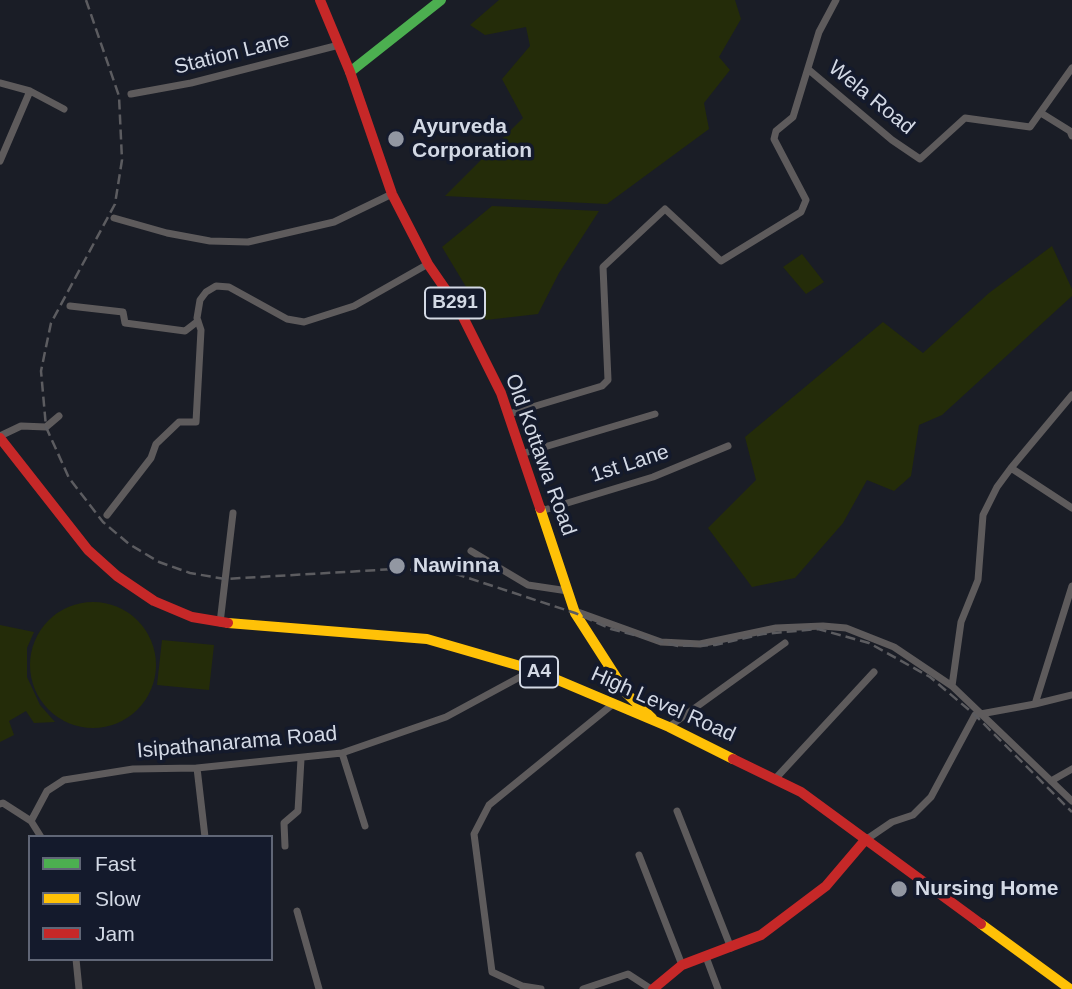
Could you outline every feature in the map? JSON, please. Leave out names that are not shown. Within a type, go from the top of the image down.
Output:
[{"type":"main road","name":"Old Kottawa Road","points":[[320,0],[350,72],[392,194],[428,264],[459,309],[509,414],[575,611],[627,694],[655,721]]},
{"type":"main road","points":[[350,72],[440,0]]},
{"type":"main road","name":"High Level Road","points":[[0,437],[4,451],[88,550],[117,576],[154,601],[192,617],[220,623],[354,631],[427,639],[534,670],[614,703],[776,778],[866,839],[1070,989]]},
{"type":"main road","points":[[652,989],[682,965],[761,935],[806,903],[866,839]]},
{"type":"street","points":[[509,414],[602,386],[608,380],[603,267],[665,209],[721,261],[801,212],[806,200],[774,139],[776,131],[793,117],[819,32],[836,0]]},
{"type":"street","name":"Station Lane","points":[[131,93],[191,83],[339,45]]},
{"type":"street","points":[[1072,68],[1041,113],[1072,136]]},
{"type":"street","name":"Wela Road","points":[[809,70],[892,140],[920,159],[965,118],[1030,127],[1041,113]]},
{"type":"street","points":[[0,83],[30,91],[64,109]]},
{"type":"street","points":[[0,161],[30,91]]},
{"type":"street","points":[[114,218],[189,237],[248,242],[334,222],[392,194]]},
{"type":"street","points":[[107,515],[150,458],[156,444],[179,422],[196,422],[200,355],[198,321],[201,300],[216,286],[229,287],[286,319],[304,322],[354,306],[428,264]]},
{"type":"street","points":[[70,306],[123,312],[125,323],[185,331],[198,321]]},
{"type":"street","points":[[952,686],[961,622],[978,580],[983,515],[1011,468],[1072,395]]},
{"type":"street","points":[[522,454],[655,414]]},
{"type":"street","points":[[0,437],[21,426],[46,426],[59,416]]},
{"type":"street","name":"1st Lane","points":[[541,511],[653,477],[729,446]]},
{"type":"street","points":[[1011,468],[1072,508]]},
{"type":"street","points":[[220,623],[233,513]]},
{"type":"street","points":[[471,551],[528,585],[568,591]]},
{"type":"street","points":[[1035,704],[1072,586]]},
{"type":"street","points":[[575,611],[643,638],[680,644],[700,644],[776,628],[846,628],[894,647],[952,686],[979,715],[1072,801]]},
{"type":"street","points":[[669,727],[785,643]]},
{"type":"street","name":"Isipathanarama Road","points":[[31,821],[47,791],[64,780],[133,769],[197,768],[342,753],[446,717],[534,670]]},
{"type":"street","points":[[776,778],[874,672]]},
{"type":"street","points":[[866,839],[892,822],[921,809],[932,797],[975,715],[1072,695]]},
{"type":"street","points":[[541,989],[522,986],[492,972],[474,834],[489,805],[614,703]]},
{"type":"street","points":[[342,753],[365,826]]},
{"type":"street","points":[[285,846],[284,823],[298,811],[301,759]]},
{"type":"street","points":[[197,768],[205,835]]},
{"type":"street","points":[[1051,781],[1072,769]]},
{"type":"street","points":[[0,804],[3,803],[31,821],[40,835]]},
{"type":"street","points":[[677,811],[732,948]]},
{"type":"street","points":[[639,855],[682,965]]},
{"type":"street","points":[[297,911],[319,989]]},
{"type":"street","points":[[706,957],[718,989]]},
{"type":"street","points":[[76,961],[79,989]]},
{"type":"street","points":[[583,989],[628,974],[652,989]]},
{"type":"green space","points":[[499,0],[735,0],[741,19],[719,57],[730,70],[704,103],[709,129],[607,204],[445,196],[523,118],[502,79],[530,46],[526,27],[485,35],[470,25]]},
{"type":"green space","points":[[492,206],[599,211],[559,273],[538,314],[486,320],[442,247]]},
{"type":"green space","points":[[1052,246],[1072,289],[1072,296],[942,415],[919,425],[911,476],[894,491],[867,480],[843,523],[795,578],[752,587],[708,528],[756,480],[745,437],[883,322],[923,353],[989,293]]},
{"type":"green space","points":[[802,254],[824,282],[806,294],[783,267]]},
{"type":"green space","points":[[93,602],[117,607],[137,621],[151,641],[156,665],[151,689],[137,709],[117,723],[93,728],[69,723],[49,709],[35,689],[30,665],[35,641],[49,621],[69,607]]},
{"type":"green space","points":[[0,625],[34,632],[27,648],[27,677],[40,705],[55,722],[34,723],[26,711],[9,721],[14,735],[0,742]]},
{"type":"green space","points":[[162,640],[214,645],[209,690],[157,685]]},
{"type":"railway","points":[[86,0],[119,96],[122,160],[115,204],[51,323],[41,371],[46,427],[69,478],[103,522],[129,544],[159,562],[190,573],[225,579],[395,569],[450,572],[575,613],[611,629],[678,646],[715,645],[763,634],[818,629],[869,643],[930,677],[975,715],[1072,812]]},
{"type":"traffic: fast","points":[[350,72],[441,0]]},
{"type":"traffic: slow","points":[[540,508],[575,613],[627,694],[652,718]]},
{"type":"traffic: slow","points":[[228,623],[427,639],[534,670],[669,727],[733,759]]},
{"type":"traffic: slow","points":[[981,924],[1070,989]]},
{"type":"traffic: jam","points":[[320,0],[350,72],[392,194],[428,264],[459,309],[501,393],[540,508]]},
{"type":"traffic: jam","points":[[0,438],[88,550],[117,576],[154,601],[192,617],[228,623]]},
{"type":"traffic: jam","points":[[733,759],[801,792],[981,924]]},
{"type":"traffic: jam","points":[[653,989],[682,965],[761,935],[826,886],[866,839]]},
{"type":"place","name":"Ayurveda Corporation","points":[[396,139]]},
{"type":"place","name":"Nawinna","points":[[397,566]]},
{"type":"place","name":"Nursing Home","points":[[899,889]]}]
